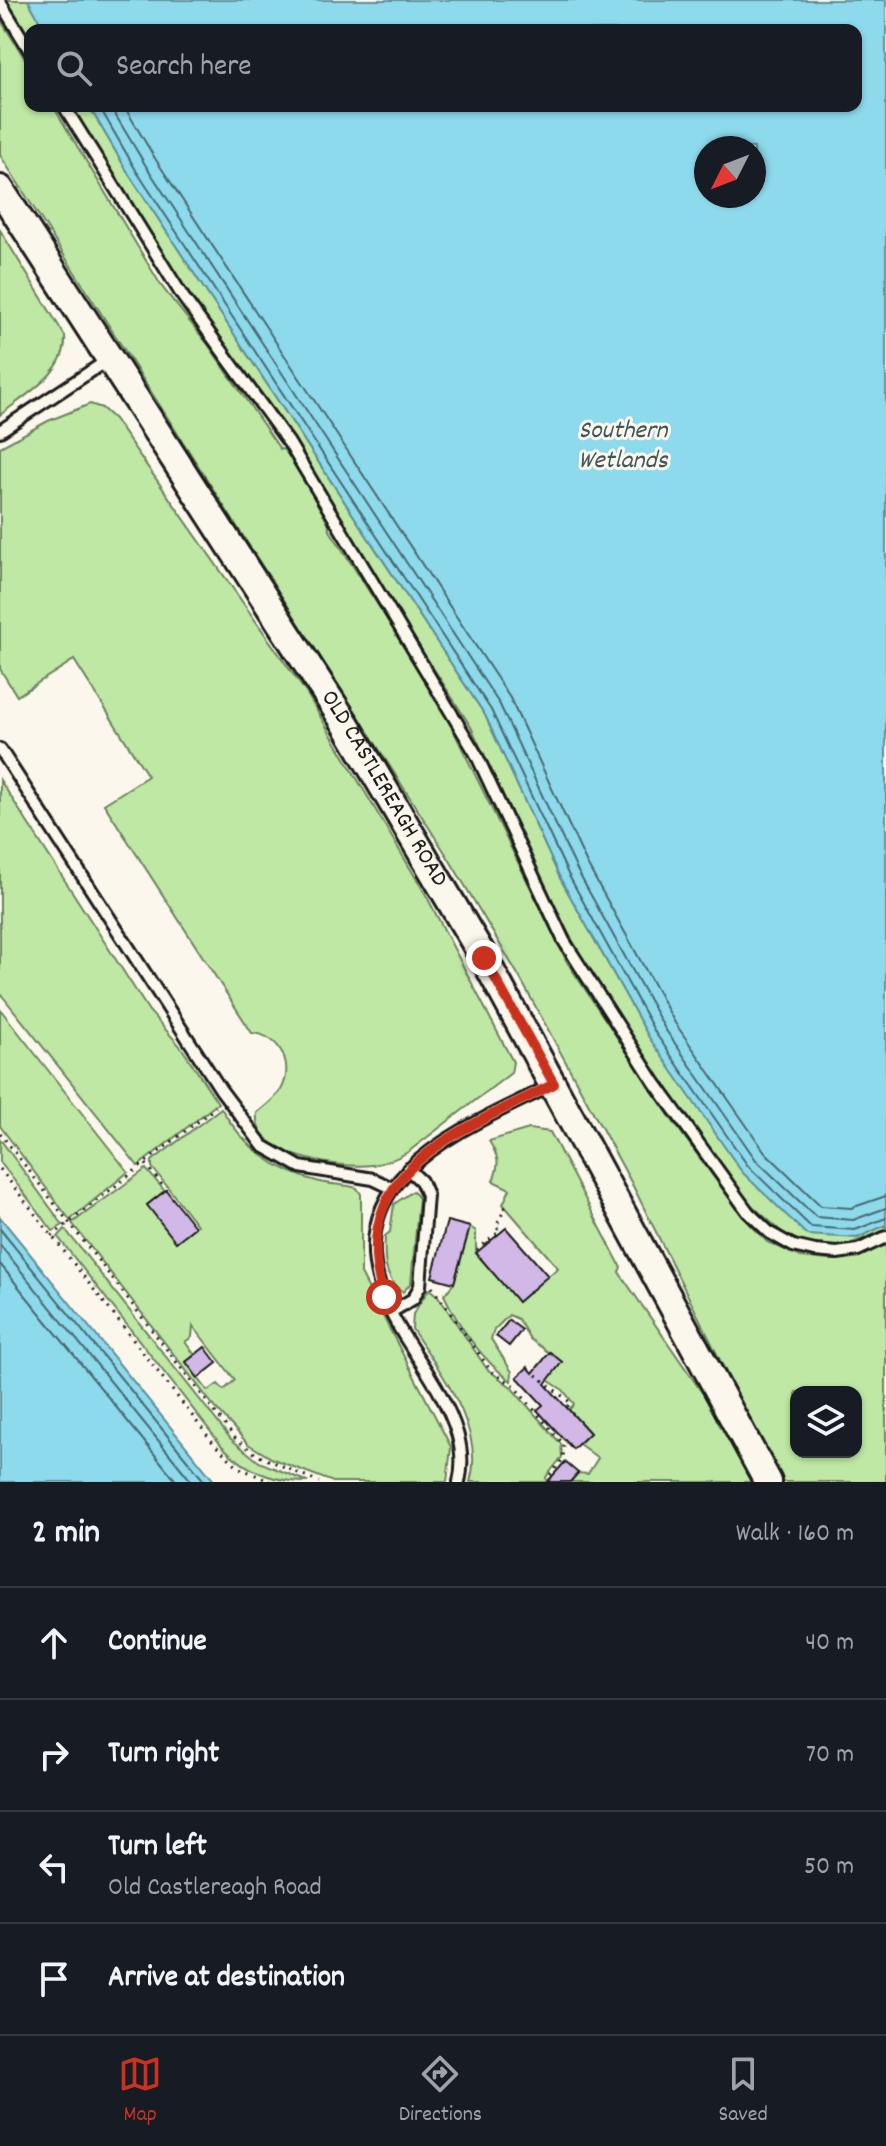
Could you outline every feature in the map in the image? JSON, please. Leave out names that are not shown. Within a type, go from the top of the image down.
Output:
[{"type":"street","name":"OLD CASTLEREAGH ROAD","points":[[0,189],[347,726],[554,1084],[768,1482]]},
{"type":"lane","points":[[0,2],[24,41]]},
{"type":"lane","points":[[68,112],[183,297],[289,443],[468,740],[564,941],[655,1083],[748,1212],[770,1233],[793,1246],[815,1251],[837,1253],[858,1250],[886,1237]]},
{"type":"lane","points":[[0,431],[108,360]]},
{"type":"lane","points":[[0,749],[227,1098],[263,1146],[282,1158],[319,1172],[373,1179],[392,1188]]},
{"type":"lane","points":[[459,1482],[463,1457],[455,1427],[433,1381],[391,1312],[378,1280],[375,1247],[378,1217],[392,1188],[408,1169],[455,1134],[554,1084]]},
{"type":"lane","points":[[391,1312],[413,1299],[420,1286],[427,1195],[421,1181],[408,1169]]},
{"type":"path","points":[[52,1236],[227,1098]]},
{"type":"path","points":[[0,1133],[235,1438],[257,1455],[319,1482]]},
{"type":"path","points":[[145,1163],[166,1190]]},
{"type":"path","points":[[0,1169],[228,1459],[271,1482]]},
{"type":"path","points":[[477,1250],[500,1231],[496,1227],[505,1208],[502,1207]]},
{"type":"path","points":[[429,1285],[491,1371],[513,1385],[561,1439],[565,1448],[563,1459],[547,1479]]},
{"type":"path","points":[[536,1375],[571,1403],[567,1407]]},
{"type":"green space","points":[[5,0],[28,0],[42,24],[24,24],[24,31]]},
{"type":"green space","points":[[0,19],[24,57],[24,112],[57,112],[162,287],[207,343],[280,449],[285,450],[327,506],[329,529],[437,697],[567,962],[672,1120],[741,1214],[767,1242],[801,1257],[828,1260],[855,1255],[886,1243],[886,1482],[782,1482],[778,1476],[754,1482],[570,1482],[578,1473],[588,1474],[598,1458],[579,1444],[590,1433],[569,1410],[574,1404],[563,1390],[535,1372],[539,1365],[552,1375],[562,1362],[530,1339],[518,1319],[509,1315],[494,1330],[491,1339],[512,1372],[511,1381],[481,1353],[464,1331],[444,1295],[454,1283],[470,1227],[476,1231],[476,1253],[518,1301],[558,1268],[503,1204],[510,1189],[493,1181],[497,1161],[489,1141],[529,1129],[550,1132],[621,1267],[619,1272],[728,1430],[750,1420],[631,1182],[520,978],[449,859],[0,155]]},
{"type":"green space","points":[[73,112],[93,112],[130,176],[485,715],[560,878],[650,1039],[857,1238],[886,1225],[886,1230],[844,1246],[813,1246],[784,1234],[748,1202],[703,1142],[623,1027],[566,929],[471,727],[279,428],[188,298]]},
{"type":"green space","points":[[0,230],[65,336],[60,361],[52,372],[0,415]]},
{"type":"green space","points":[[90,404],[102,408],[114,419],[307,694],[426,895],[513,1062],[511,1073],[395,1159],[377,1164],[341,1165],[301,1157],[268,1140],[259,1128],[257,1113],[281,1090],[286,1071],[282,1053],[270,1039],[252,1033],[104,804],[148,776],[74,660],[17,696],[0,669],[0,447],[48,421]]},
{"type":"green space","points":[[0,780],[149,1011],[181,1047],[218,1103],[138,1166],[0,993]]},
{"type":"green space","points":[[0,1009],[128,1172],[70,1220],[0,1126]]},
{"type":"green space","points":[[221,1108],[251,1146],[275,1164],[304,1177],[357,1188],[361,1194],[361,1274],[451,1447],[447,1482],[333,1482],[273,1459],[248,1444],[213,1405],[72,1223],[146,1169],[165,1191],[147,1205],[176,1241],[197,1225],[152,1167],[152,1161]],"holes":[[[193,1326],[235,1380],[224,1390],[218,1384],[208,1391],[186,1362],[195,1355],[185,1342],[192,1337]]]},
{"type":"green space","points":[[0,1139],[63,1225],[53,1231],[0,1162]]},
{"type":"green space","points":[[413,1191],[419,1198],[411,1283],[403,1292],[388,1274],[385,1236],[390,1232],[394,1204]]},
{"type":"green space","points":[[65,1229],[231,1439],[259,1462],[308,1482],[283,1480],[261,1473],[240,1462],[222,1446],[58,1237]]},
{"type":"green space","points":[[429,1289],[438,1296],[487,1369],[510,1386],[561,1444],[562,1457],[546,1477],[547,1482],[470,1482],[473,1462],[466,1421],[446,1381],[412,1329],[413,1314]]},
{"type":"water","name":"Southern Wetlands","points":[[28,0],[886,0],[886,1225],[857,1238],[807,1235],[742,1172],[650,1039],[560,878],[485,715],[130,176],[93,112],[862,112],[862,24],[42,24]]},
{"type":"water","points":[[0,1217],[215,1482],[0,1482]]},
{"type":"building","points":[[166,1190],[195,1227],[176,1242],[147,1205]]},
{"type":"building","points":[[447,1221],[470,1227],[454,1283],[432,1277]]},
{"type":"building","points":[[506,1228],[548,1276],[518,1302],[476,1253]]},
{"type":"building","points":[[509,1320],[522,1330],[509,1346],[496,1336]]},
{"type":"building","points":[[205,1347],[217,1363],[198,1378],[186,1362]]},
{"type":"building","points":[[550,1352],[562,1362],[545,1384],[590,1433],[573,1449],[537,1410],[543,1405],[517,1377],[528,1367],[533,1373]]},
{"type":"building","points":[[565,1462],[578,1473],[570,1482],[547,1482]]},
{"type":"route","points":[[384,1297],[375,1262],[375,1233],[383,1203],[392,1188],[431,1149],[554,1084],[484,958]]}]
